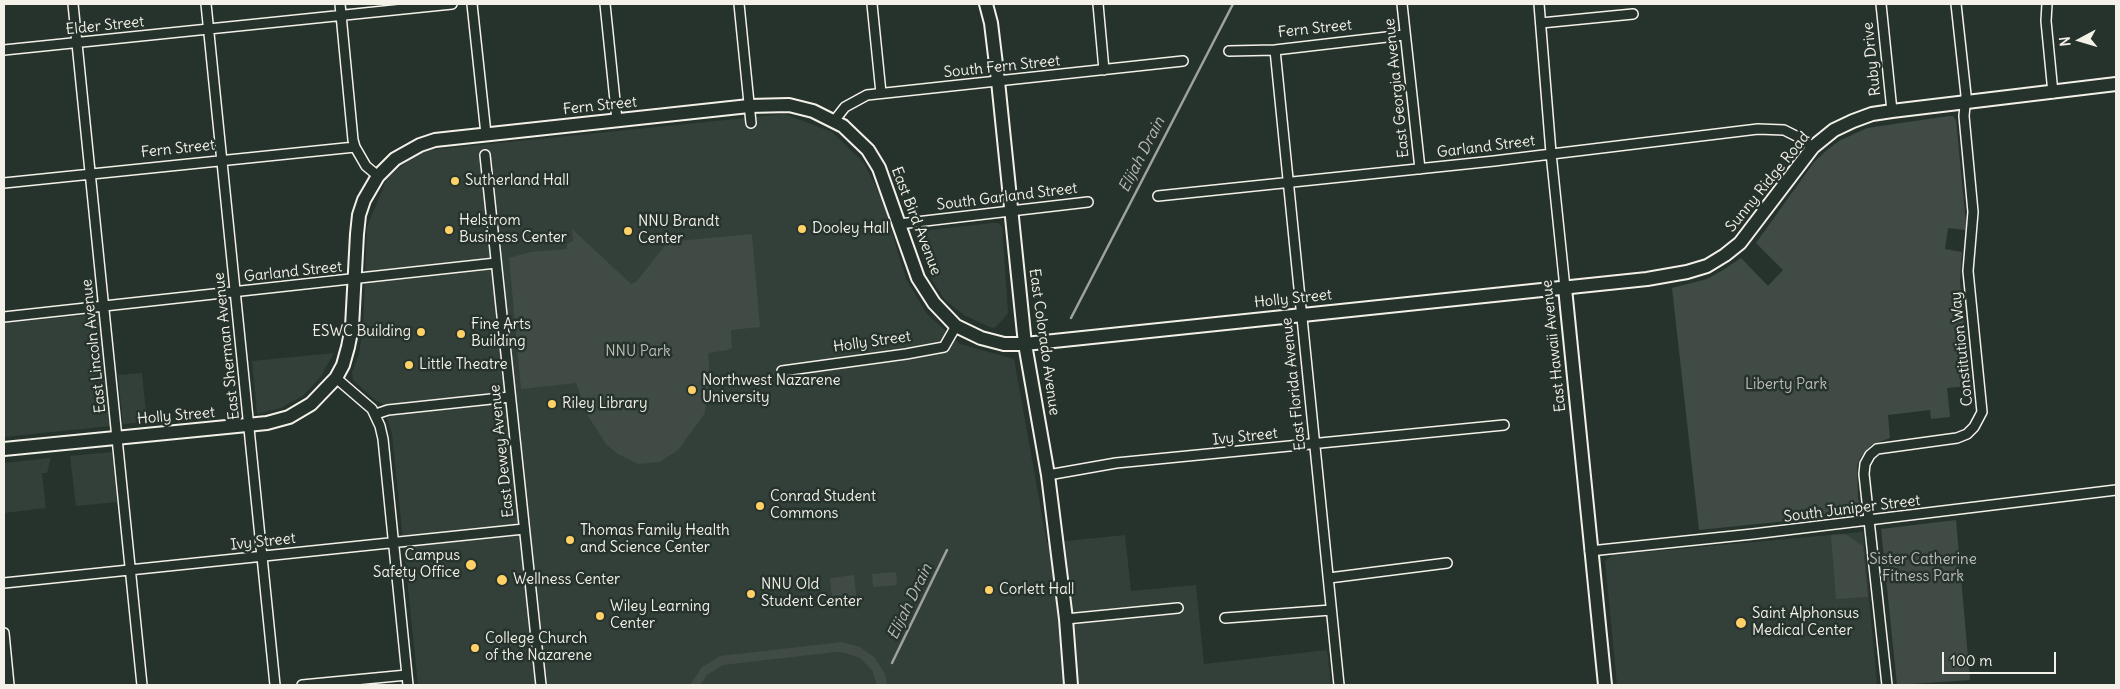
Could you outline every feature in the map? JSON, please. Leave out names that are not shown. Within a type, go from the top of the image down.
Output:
[{"type":"street","name":"East Lincoln Avenue","points":[[73,4],[142,685]]},
{"type":"street","name":"East Sherman Avenue","points":[[206,4],[275,685]]},
{"type":"street","points":[[340,4],[355,147],[366,166],[378,176]]},
{"type":"street","name":"Elder Street","points":[[4,50],[452,4]]},
{"type":"street","points":[[472,4],[486,134]]},
{"type":"street","points":[[605,4],[617,120]]},
{"type":"street","points":[[739,4],[751,123]]},
{"type":"street","points":[[872,4],[881,93]]},
{"type":"street","name":"East Colorado Avenue","points":[[986,4],[991,23],[998,81],[1025,344],[1048,475],[1066,618],[1071,685]]},
{"type":"street","points":[[1098,4],[1104,70]]},
{"type":"street","name":"East Georgia Avenue","points":[[1402,4],[1420,169]]},
{"type":"street","name":"East Hawaii Avenue","points":[[1539,4],[1551,153],[1605,685]]},
{"type":"street","name":"Ruby Drive","points":[[1881,4],[1892,111]]},
{"type":"street","name":"Constitution Way","points":[[1887,685],[1864,474],[1865,464],[1870,455],[1877,449],[1887,446],[1957,438],[1967,434],[1974,427],[1982,412],[1968,271],[1973,212],[1964,116],[1966,95],[1956,4]]},
{"type":"street","points":[[2047,4],[2046,21],[2053,93]]},
{"type":"street","points":[[1541,24],[1633,14]]},
{"type":"street","name":"Fern Street","points":[[1229,51],[1274,50],[1404,35]]},
{"type":"street","name":"East Florida Avenue","points":[[1274,50],[1340,685]]},
{"type":"street","name":"South Fern Street","points":[[834,120],[845,107],[857,99],[881,93],[1183,61]]},
{"type":"street","name":"Sunny Ridge Road","points":[[1565,288],[1647,279],[1687,272],[1707,266],[1725,255],[1740,242],[1813,148],[1834,130],[1852,121],[1872,114],[1892,111],[2116,84]]},
{"type":"street","name":"Fern Street","points":[[354,279],[360,215],[364,200],[378,176],[395,159],[420,145],[435,140],[749,106],[789,105],[814,111],[834,120]]},
{"type":"street","name":"East Bird Avenue","points":[[834,120],[853,134],[868,150],[879,168],[918,278],[934,303],[956,326],[981,338],[1004,344],[1025,344]]},
{"type":"street","name":"Garland Street","points":[[1158,196],[1289,184],[1758,128],[1784,130],[1800,138],[1813,148]]},
{"type":"street","name":"Fern Street","points":[[4,183],[355,147]]},
{"type":"street","name":"East Dewey Avenue","points":[[485,155],[541,685]]},
{"type":"street","name":"South Garland Street","points":[[899,224],[1088,202]]},
{"type":"street","name":"Garland Street","points":[[4,317],[496,263]]},
{"type":"street","name":"Holly Street","points":[[4,450],[268,424],[289,417],[312,404],[336,378],[343,365],[352,327],[354,279]]},
{"type":"street","name":"Holly Street","points":[[1025,344],[1565,288]]},
{"type":"street","name":"Holly Street","points":[[782,371],[944,347],[956,326]]},
{"type":"street","points":[[336,378],[357,394],[376,414],[383,439],[408,685]]},
{"type":"street","points":[[376,414],[388,410],[510,397]]},
{"type":"street","name":"Ivy Street","points":[[1048,475],[1116,463],[1504,425]]},
{"type":"street","name":"South Juniper Street","points":[[1590,551],[1869,521],[2116,490]]},
{"type":"street","name":"Ivy Street","points":[[4,583],[524,529]]},
{"type":"street","points":[[1329,578],[1447,563]]},
{"type":"street","points":[[1066,618],[1178,608]]},
{"type":"street","points":[[1225,618],[1331,610]]},
{"type":"street","points":[[4,633],[9,685]]},
{"type":"street","points":[[302,685],[407,674]]},
{"type":"shaded area","name":"Northwest Nazarene University","points":[[785,114],[832,132],[864,163],[882,199],[906,279],[927,314],[960,344],[1014,359],[1047,543],[1125,535],[1131,591],[1196,585],[1204,664],[1327,650],[1331,685],[418,685],[392,434],[382,403],[376,401],[353,380],[352,372],[359,354],[363,327],[367,227],[387,178],[420,151]]},
{"type":"shaded area","points":[[998,223],[1002,227],[1008,313],[996,327],[992,328],[964,315],[945,300],[932,280],[916,237],[920,231]]},
{"type":"shaded area","points":[[98,314],[110,426],[4,437],[4,323]]},
{"type":"shaded area","points":[[334,353],[321,376],[304,395],[281,408],[257,414],[252,361]]},
{"type":"shaded area","points":[[142,373],[147,422],[123,424],[118,375]]},
{"type":"shaded area","points":[[112,452],[117,502],[76,506],[70,456]]},
{"type":"shaded area","points":[[51,458],[47,473],[42,473],[46,508],[4,513],[4,463]]},
{"type":"shaded area","name":"Saint Alphonsus Medical Center","points":[[1863,532],[1877,685],[1617,685],[1605,561],[1612,555]]},
{"type":"green space","name":"Liberty Park","points":[[1953,116],[1956,120],[1966,224],[1965,230],[1948,228],[1945,249],[1962,252],[1960,282],[1970,386],[1947,388],[1950,417],[1931,419],[1930,410],[1888,415],[1890,438],[1871,445],[1860,458],[1857,466],[1858,499],[1861,505],[1861,511],[1858,515],[1699,530],[1672,288],[1707,279],[1741,258],[1768,286],[1783,270],[1756,243],[1814,162],[1839,141],[1867,128]]},
{"type":"green space","name":"NNU Park","points":[[572,229],[631,284],[636,282],[668,242],[752,234],[760,327],[731,330],[732,348],[708,353],[710,375],[705,413],[678,450],[660,462],[638,464],[618,454],[606,444],[588,416],[576,383],[521,389],[509,258],[530,252],[567,249],[567,244],[573,241]]},
{"type":"green space","name":"Sister Catherine Fitness Park","points":[[1956,520],[1970,680],[1897,685],[1881,529]]},
{"type":"green space","points":[[1845,534],[1863,546],[1868,597],[1836,599],[1831,535]]},
{"type":"green space","points":[[896,572],[897,585],[873,587],[872,574]]},
{"type":"green space","points":[[854,575],[857,604],[833,607],[830,578]]},
{"type":"green space","points":[[842,642],[860,647],[875,658],[885,674],[887,685],[877,685],[872,670],[860,658],[836,652],[723,665],[707,675],[700,685],[690,685],[702,667],[720,656]]},
{"type":"waterway","name":"Elijah Drain","points":[[1071,318],[1233,4]]},
{"type":"waterway","name":"Elijah Drain","points":[[892,663],[947,550]]},
{"type":"place","name":"Sutherland Hall","points":[[455,181]]},
{"type":"place","name":"Dooley Hall","points":[[802,229]]},
{"type":"place","name":"Helstrom Business Center","points":[[449,230]]},
{"type":"place","name":"NNU Brandt Center","points":[[628,231]]},
{"type":"place","name":"ESWC Building","points":[[421,332]]},
{"type":"place","name":"Fine Arts Building","points":[[461,334]]},
{"type":"place","name":"Little Theatre","points":[[409,365]]},
{"type":"place","name":"Northwest Nazarene University","points":[[692,390]]},
{"type":"place","name":"Riley Library","points":[[552,404]]},
{"type":"place","name":"Conrad Student Commons","points":[[760,506]]},
{"type":"place","name":"Thomas Family Health and Science Center","points":[[570,540]]},
{"type":"place","name":"Campus Safety Office","points":[[471,565]]},
{"type":"place","name":"Wellness Center","points":[[502,580]]},
{"type":"place","name":"Corlett Hall","points":[[989,590]]},
{"type":"place","name":"NNU Old Student Center","points":[[751,594]]},
{"type":"place","name":"Wiley Learning Center","points":[[600,616]]},
{"type":"place","name":"Saint Alphonsus Medical Center","points":[[1741,623]]},
{"type":"place","name":"College Church of the Nazarene","points":[[475,648]]}]
